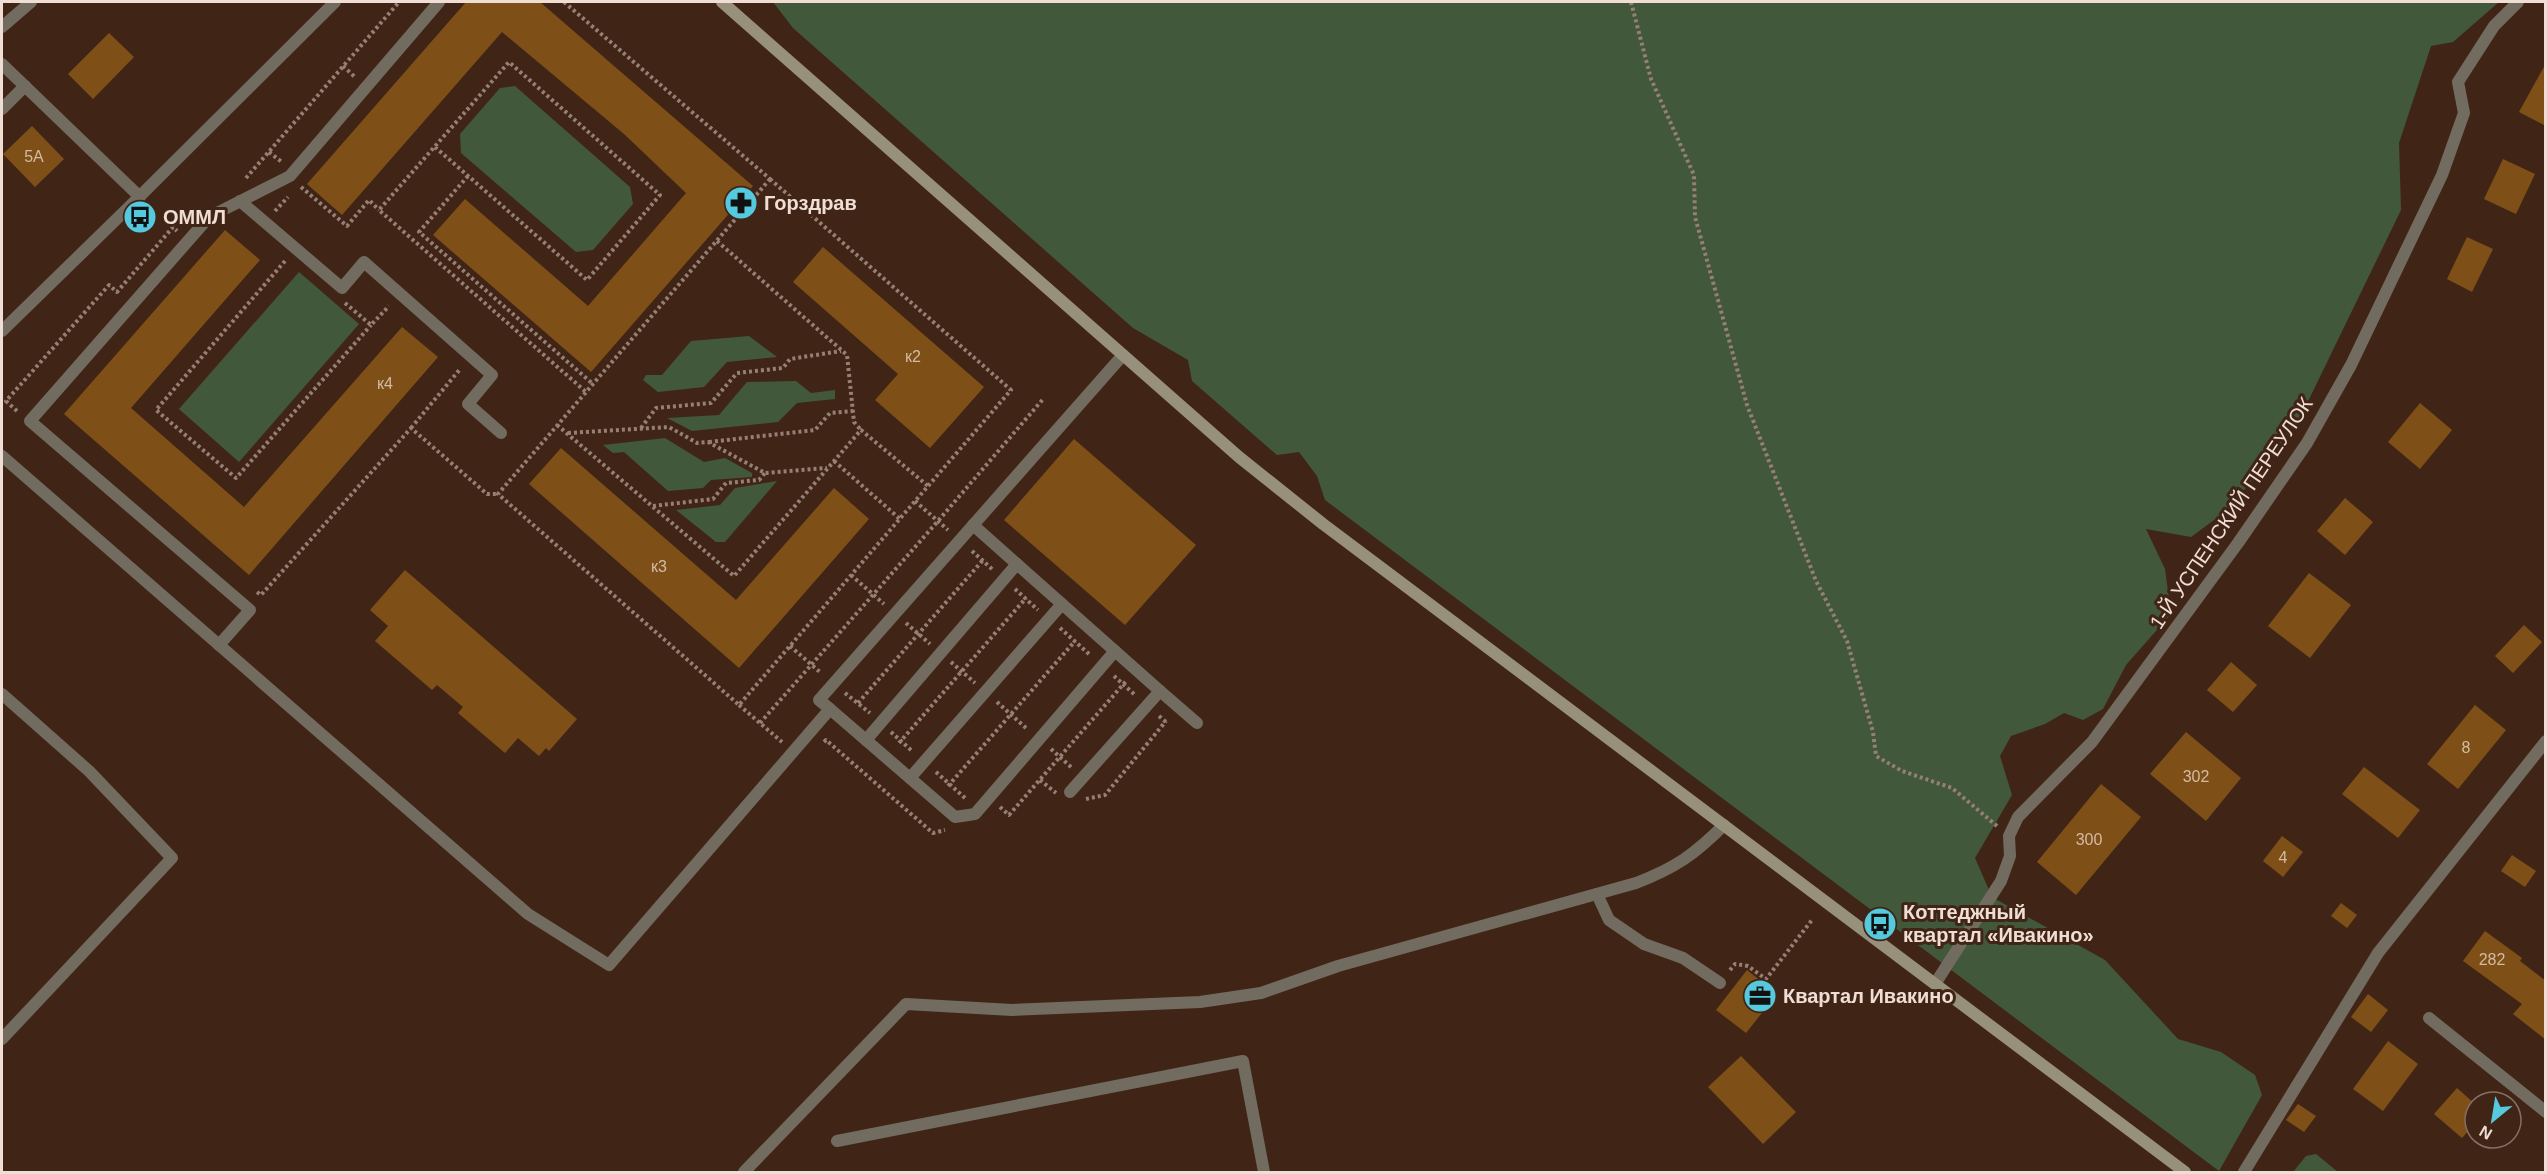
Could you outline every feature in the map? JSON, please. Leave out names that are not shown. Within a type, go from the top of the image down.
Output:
[{"type":"main road","points":[[722,2],[1239,457],[1323,524],[2185,1173]]},
{"type":"street","points":[[2,27],[31,2]]},
{"type":"street","points":[[2,331],[335,2]]},
{"type":"street","points":[[219,645],[250,610],[30,421],[209,217],[290,176],[439,2]]},
{"type":"street","name":"1-Й УСПЕНСКИЙ ПЕРЕУЛОК","points":[[1935,984],[2001,881],[2010,856],[2009,836],[2018,817],[2092,742],[2238,543],[2307,443],[2351,365],[2442,175],[2464,113],[2458,82],[2494,27],[2518,2]]},
{"type":"street","points":[[2,64],[140,197]]},
{"type":"street","points":[[2,109],[25,86]]},
{"type":"street","points":[[240,201],[342,288],[364,262],[492,375],[468,404],[501,434]]},
{"type":"street","points":[[1116,651],[975,813],[955,817],[819,700],[1123,355]]},
{"type":"street","points":[[2,456],[528,914],[609,965],[830,709]]},
{"type":"street","points":[[973,525],[1197,723]]},
{"type":"street","points":[[866,740],[1017,564]]},
{"type":"street","points":[[910,778],[1062,604]]},
{"type":"street","points":[[1070,792],[1160,691]]},
{"type":"street","points":[[2,694],[90,771],[172,858],[2,1039]]},
{"type":"street","points":[[2244,1173],[2378,953],[2546,741]]},
{"type":"street","points":[[744,1173],[906,1004],[1012,1010],[1200,1002],[1261,993],[1338,966],[1597,894],[1670,870],[1699,849],[1724,825]]},
{"type":"street","points":[[1597,894],[1609,920],[1644,944],[1683,958],[1720,983]]},
{"type":"street","points":[[2429,1018],[2546,1113]]},
{"type":"street","points":[[837,1141],[1243,1061],[1264,1173]]},
{"type":"path","points":[[411,428],[487,494],[498,494],[739,705],[1011,390],[564,2]]},
{"type":"path","points":[[1631,2],[1651,80],[1694,175],[1695,217],[1747,405],[1816,581],[1847,641],[1873,732],[1876,756],[1902,771],[1952,788],[2009,836]]},
{"type":"path","points":[[379,210],[509,62],[660,195],[587,280],[435,147]]},
{"type":"path","points":[[468,176],[419,232],[593,384]]},
{"type":"path","points":[[498,494],[770,179]]},
{"type":"path","points":[[303,180],[299,185],[347,226],[369,201],[586,392]]},
{"type":"path","points":[[717,241],[847,355],[854,422],[928,486]]},
{"type":"path","points":[[290,256],[156,410],[237,478],[388,305],[396,312]]},
{"type":"path","points":[[344,302],[371,325]]},
{"type":"path","points":[[640,429],[657,408],[711,403],[737,373],[783,368],[790,359],[842,351]]},
{"type":"path","points":[[252,588],[261,595],[411,428],[461,369],[453,362]]},
{"type":"path","points":[[760,723],[1044,398]]},
{"type":"path","points":[[567,433],[669,427],[697,443],[815,430],[830,413],[853,411]]},
{"type":"path","points":[[557,425],[734,576],[861,430]]},
{"type":"path","points":[[708,442],[765,473],[828,468]]},
{"type":"path","points":[[834,461],[900,519]]},
{"type":"path","points":[[653,506],[713,500],[726,483],[759,480],[765,473]]},
{"type":"path","points":[[826,740],[996,545]]},
{"type":"path","points":[[851,575],[1083,777]]},
{"type":"path","points":[[869,778],[1039,584]]},
{"type":"path","points":[[916,819],[933,798],[950,785],[1088,627]]},
{"type":"path","points":[[1720,983],[1735,964],[1748,966],[1766,979],[1812,920]]},
{"type":"green space","points":[[773,2],[2499,2],[2453,42],[2431,46],[2399,143],[2401,210],[2297,424],[2229,509],[2191,537],[2146,529],[2165,569],[2171,614],[2126,665],[2103,709],[2083,720],[2064,713],[2045,724],[2011,736],[2000,756],[2012,795],[1975,858],[1992,897],[2105,960],[2178,1039],[2221,1052],[2255,1075],[2262,1095],[2219,1171],[1325,500],[1317,476],[1299,452],[1277,455],[1192,381],[1188,360],[1133,328],[793,28]]},
{"type":"green space","points":[[515,86],[630,187],[633,204],[593,250],[576,252],[461,153],[460,134],[500,88]]},
{"type":"green space","points":[[299,272],[359,324],[239,462],[179,409]]},
{"type":"green space","points":[[749,336],[777,357],[727,362],[704,387],[658,392],[643,380],[646,375],[662,375],[691,341]]},
{"type":"green space","points":[[796,381],[811,393],[835,390],[835,399],[797,403],[778,422],[692,431],[667,418],[719,415],[747,382]]},
{"type":"green space","points":[[665,438],[704,462],[725,458],[752,473],[752,477],[711,480],[703,488],[668,491],[624,452],[613,453],[603,445]]},
{"type":"green space","points":[[777,481],[725,542],[716,542],[676,510],[720,505],[735,488]]},
{"type":"green space","points":[[2316,1154],[2338,1172],[2293,1172],[2306,1156]]},
{"type":"building","points":[[466,2],[540,2],[753,186],[591,372],[433,235],[465,199],[588,306],[686,193],[624,134],[502,32],[342,215],[307,184]]},
{"type":"building","points":[[109,33],[134,57],[93,99],[68,74]]},
{"type":"building","points":[[2546,63],[2546,126],[2519,112]]},
{"type":"building","points":[[32,126],[64,159],[35,187],[3,154]]},
{"type":"building","points":[[2503,159],[2535,174],[2516,214],[2484,199]]},
{"type":"building","points":[[225,230],[260,260],[131,408],[244,507],[402,327],[438,357],[249,575],[64,414]]},
{"type":"building","points":[[2467,237],[2493,249],[2472,292],[2447,279]]},
{"type":"building","points":[[823,247],[984,387],[930,448],[875,400],[898,374],[793,282]]},
{"type":"building","points":[[2420,403],[2452,430],[2420,469],[2388,442]]},
{"type":"building","points":[[1074,439],[1196,545],[1125,625],[1004,520]]},
{"type":"building","points":[[561,448],[736,600],[834,488],[869,519],[739,668],[529,484]]},
{"type":"building","points":[[2345,498],[2373,522],[2345,555],[2317,531]]},
{"type":"building","points":[[405,570],[577,719],[549,751],[546,748],[539,756],[518,738],[505,753],[458,713],[463,707],[437,685],[432,690],[375,641],[388,626],[370,610]]},
{"type":"building","points":[[2309,573],[2351,605],[2310,658],[2268,626]]},
{"type":"building","points":[[2524,625],[2542,642],[2513,673],[2495,656]]},
{"type":"building","points":[[2231,662],[2257,685],[2233,712],[2207,690]]},
{"type":"building","points":[[2475,705],[2506,730],[2458,789],[2427,764]]},
{"type":"building","points":[[2186,732],[2241,778],[2206,821],[2150,774]]},
{"type":"building","points":[[2364,767],[2420,810],[2398,838],[2342,794]]},
{"type":"building","points":[[2101,784],[2141,817],[2076,895],[2037,862]]},
{"type":"building","points":[[2282,836],[2303,852],[2283,877],[2263,861]]},
{"type":"building","points":[[2512,855],[2536,871],[2525,887],[2501,871]]},
{"type":"building","points":[[2341,903],[2357,915],[2347,928],[2331,916]]},
{"type":"building","points":[[2485,931],[2522,958],[2520,961],[2546,981],[2546,1040],[2513,1014],[2522,1004],[2463,961]]},
{"type":"building","points":[[1747,970],[1777,994],[1746,1033],[1716,1010]]},
{"type":"building","points":[[2368,994],[2388,1010],[2371,1032],[2351,1017]]},
{"type":"building","points":[[2388,1041],[2418,1064],[2383,1111],[2353,1089]]},
{"type":"building","points":[[1741,1056],[1796,1112],[1763,1144],[1708,1087]]},
{"type":"building","points":[[2457,1088],[2463,1093],[2463,1137],[2462,1138],[2434,1114]]},
{"type":"building","points":[[2298,1104],[2316,1116],[2304,1132],[2286,1120]]},
{"type":"place","name":"Горздрав","points":[[741,203]]},
{"type":"place","name":"ОММЛ","points":[[140,217]]},
{"type":"place","name":"Коттеджный квартал «Ивакино»","points":[[1880,924]]},
{"type":"place","name":"Квартал Ивакино","points":[[1760,996]]}]
